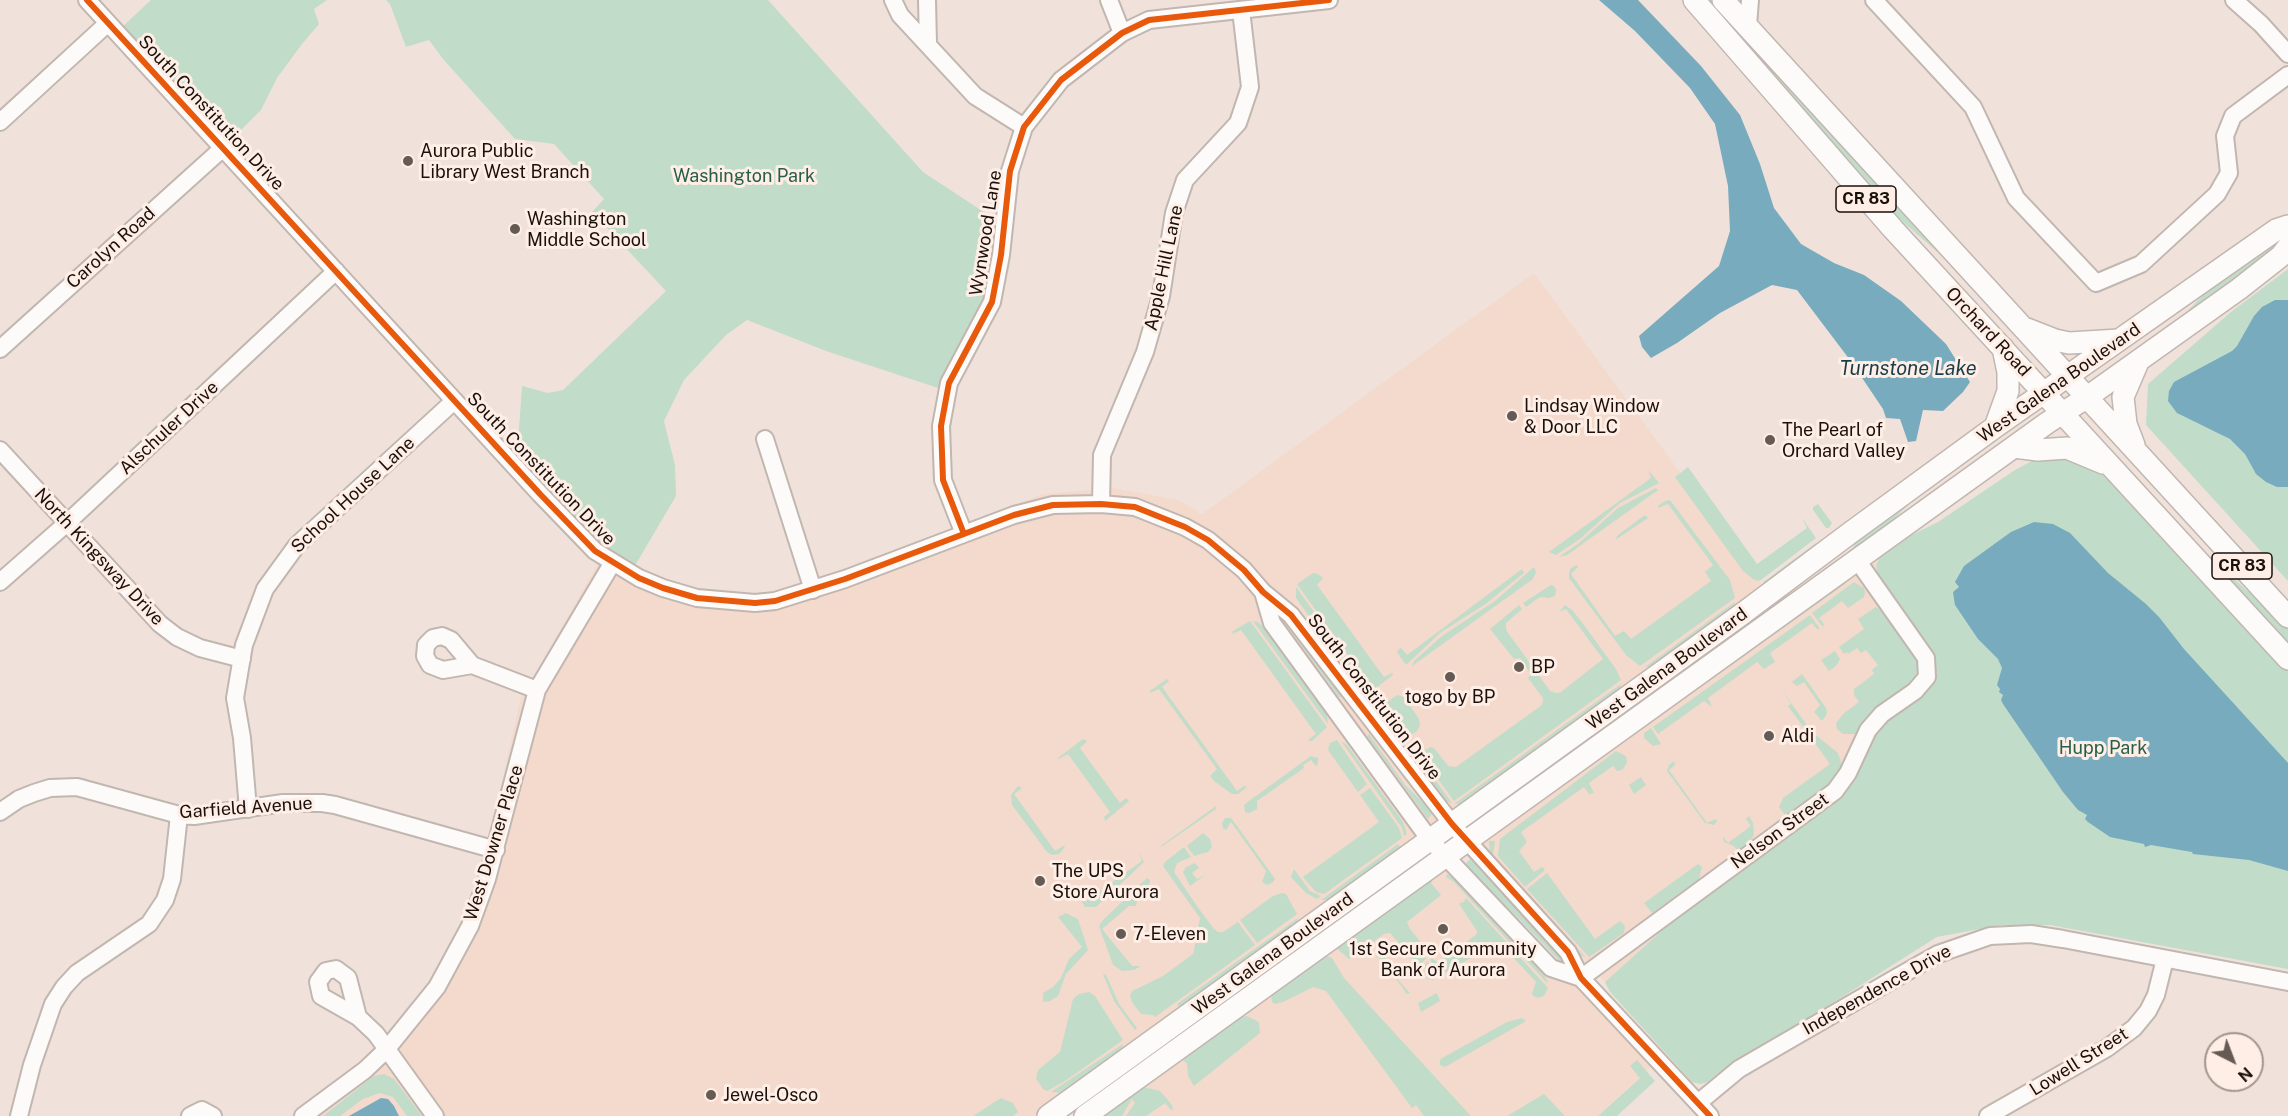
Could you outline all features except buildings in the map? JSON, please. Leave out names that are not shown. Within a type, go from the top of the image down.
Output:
[{"type":"main road","name":"Orchard Road","points":[[1694,0],[1893,229],[2288,659]]},
{"type":"main road","name":"Orchard Road","points":[[1723,0],[2288,617]]},
{"type":"main road","name":"West Galena Boulevard","points":[[1048,1116],[1742,614],[1995,427],[2276,230],[2288,226]]},
{"type":"main road","name":"West Galena Boulevard","points":[[1085,1116],[2014,447],[2138,362],[2239,289],[2281,256],[2288,247]]},
{"type":"main road","points":[[2023,327],[2069,343],[2120,340]]},
{"type":"main road","points":[[1995,427],[2008,391],[2008,372],[2002,348]]},
{"type":"main road","points":[[2136,452],[2123,410],[2123,397],[2138,362]]},
{"type":"main road","points":[[2014,447],[2038,450],[2067,448],[2110,466]]},
{"type":"main road","points":[[1804,598],[1817,575],[1843,554],[1848,546],[1850,533]]},
{"type":"street","name":"South Constitution Drive","points":[[87,0],[454,401],[587,543],[613,562],[655,585],[697,598],[755,603],[776,601],[813,590],[1014,515],[1053,505],[1101,504],[1135,507],[1185,527],[1223,552],[1244,570],[1263,592],[1292,615],[1452,824],[1568,952],[1581,978]]},
{"type":"street","points":[[893,0],[900,15],[975,96],[1024,127]]},
{"type":"street","points":[[927,0],[928,44]]},
{"type":"street","points":[[1109,0],[1122,33]]},
{"type":"street","name":"Wynwood Lane","points":[[964,534],[943,480],[941,426],[949,383],[992,302],[1001,255],[1010,171],[1024,127],[1061,80],[1122,33],[1149,20],[1329,0]]},
{"type":"street","points":[[1748,26],[1749,0]]},
{"type":"street","points":[[1874,0],[1973,107],[2016,198],[2096,284],[2140,264],[2217,194],[2229,173],[2225,136],[2233,116],[2288,75]]},
{"type":"street","points":[[2234,0],[2261,24],[2288,54]]},
{"type":"street","name":"Apple Hill Lane","points":[[1101,504],[1102,455],[1145,352],[1161,296],[1174,213],[1185,180],[1238,123],[1250,87],[1241,10]]},
{"type":"street","points":[[0,122],[108,23]]},
{"type":"street","name":"Carolyn Road","points":[[0,349],[223,148]]},
{"type":"street","name":"Alschuler Drive","points":[[0,582],[67,523],[336,271]]},
{"type":"street","name":"School House Lane","points":[[248,809],[242,738],[235,698],[244,645],[265,589],[283,562],[317,525],[454,401]]},
{"type":"street","points":[[765,439],[813,590]]},
{"type":"street","name":"North Kingsway Drive","points":[[0,450],[168,631],[200,648],[242,659]]},
{"type":"street","name":"Nelson Street","points":[[1581,978],[1834,791],[1848,773],[1868,730],[1882,714],[1915,691],[1927,677],[1926,658],[1857,560]]},
{"type":"street","name":"West Downer Place","points":[[303,1116],[365,1070],[386,1050],[437,987],[470,926],[496,850],[537,690],[613,562]]},
{"type":"street","name":"South Constitution Drive","points":[[1263,592],[1272,623],[1430,840],[1551,968],[1581,978]]},
{"type":"street","points":[[472,665],[537,690]]},
{"type":"street","name":"Garfield Avenue","points":[[0,812],[19,799],[34,793],[50,788],[77,786],[179,815],[193,816],[295,803],[335,805],[496,850]]},
{"type":"street","points":[[20,1116],[23,1095],[50,1014],[64,987],[77,973],[149,924],[165,900],[172,879],[179,815]]},
{"type":"street","name":"Independence Drive","points":[[1698,1103],[1739,1069],[1938,954],[1990,936],[2031,934],[2288,982]]},
{"type":"street","name":"Lowell Street","points":[[1988,1116],[2108,1048],[2134,1028],[2148,1011],[2156,995],[2165,959]]},
{"type":"street","points":[[1581,978],[1710,1116]]},
{"type":"street","points":[[358,1017],[376,1034],[435,1116]]},
{"type":"street","points":[[190,1116],[202,1110],[213,1116]]},
{"type":"shaded area","points":[[1534,273],[1767,591],[1037,1116],[295,1116],[378,1056],[429,1004],[477,895],[520,700],[605,551],[633,569],[668,584],[712,595],[746,599],[795,591],[1043,494],[1113,488],[1179,500],[1202,514]]},
{"type":"shaded area","points":[[1880,554],[1876,566],[1878,575],[1934,678],[1872,738],[1852,784],[1834,802],[1725,880],[1667,926],[1605,982],[1475,842]]},
{"type":"shaded area","points":[[1445,867],[1545,973],[1576,986],[1654,1064],[1598,1116],[1096,1116]]},
{"type":"green space","points":[[151,0],[327,0],[314,9],[319,24],[277,78],[261,110],[233,138],[221,138],[121,28]]},
{"type":"green space","name":"Washington Park","points":[[386,0],[768,0],[923,172],[993,218],[990,277],[982,301],[938,388],[826,351],[747,320],[726,335],[684,380],[664,421],[675,465],[676,496],[633,569],[599,546],[517,457],[522,386],[548,393],[563,390],[666,291],[592,212],[604,199],[554,144],[515,139],[443,59],[429,40],[406,47],[390,4]]},
{"type":"green space","points":[[1702,0],[1714,0],[1958,270],[1871,194]]},
{"type":"green space","points":[[2288,233],[2240,281],[2177,322],[2230,267]]},
{"type":"green space","points":[[2288,269],[2288,581],[2146,425],[2148,384],[2231,312]]},
{"type":"green space","name":"Hupp Park","points":[[2063,453],[2087,462],[2123,493],[2288,671],[2288,969],[2050,925],[2001,925],[1937,937],[1815,1014],[1735,1060],[1707,1082],[1701,1084],[1692,1082],[1610,992],[1605,982],[1667,926],[1725,880],[1834,802],[1852,784],[1872,738],[1889,718],[1934,678],[1878,575],[1876,566],[1883,549],[1938,522],[2015,470],[2041,456]]},
{"type":"green space","points":[[1688,467],[1757,564],[1807,528],[1802,518],[1816,538],[1761,580],[1753,579],[1743,571],[1675,477]]},
{"type":"green space","points":[[1648,470],[1659,483],[1620,503],[1581,538],[1556,555],[1549,552],[1651,478]]},
{"type":"green space","points":[[1656,488],[1658,490],[1567,555],[1559,557],[1578,544],[1618,508]]},
{"type":"green space","points":[[1670,500],[1730,580],[1735,598],[1640,666],[1626,655],[1569,578],[1569,573],[1571,568],[1577,565],[1578,567],[1571,574],[1615,636],[1624,631],[1631,639],[1711,581],[1705,572],[1713,565],[1668,504],[1658,508],[1665,501]]},
{"type":"green space","points":[[1913,500],[1877,536],[1851,555],[1857,536]]},
{"type":"green space","points":[[1818,504],[1832,523],[1829,528],[1826,528],[1813,510],[1813,507]]},
{"type":"green space","points":[[1645,515],[1648,518],[1615,540],[1618,535]]},
{"type":"green space","points":[[2188,538],[2288,627],[2288,649]]},
{"type":"green space","points":[[1816,543],[1814,549],[1769,582],[1762,583]]},
{"type":"green space","points":[[1534,567],[1536,572],[1533,579],[1412,666],[1414,661],[1442,636],[1495,601]]},
{"type":"green space","points":[[1522,569],[1524,573],[1487,603],[1440,633],[1406,665],[1397,652],[1398,650],[1401,648],[1407,655]]},
{"type":"green space","points":[[1313,573],[1323,578],[1317,585],[1384,677],[1392,673],[1393,675],[1373,690],[1297,584]]},
{"type":"green space","points":[[1845,582],[1645,727],[1647,723],[1839,583]]},
{"type":"green space","points":[[1854,582],[1864,588],[1864,597],[1848,608],[1842,601],[1819,618],[1824,624],[1823,627],[1812,613]]},
{"type":"green space","points":[[1799,584],[1740,636],[1548,774],[1546,771],[1607,719]]},
{"type":"green space","points":[[1551,585],[1556,590],[1555,596],[1540,597],[1526,607],[1523,603]]},
{"type":"green space","points":[[1296,587],[1373,694],[1362,690],[1296,598]]},
{"type":"green space","points":[[1735,602],[1734,610],[1655,666],[1645,667]]},
{"type":"green space","points":[[1519,605],[1522,609],[1506,623],[1506,630],[1550,691],[1561,692],[1603,659],[1566,609],[1559,612],[1565,605],[1581,621],[1616,669],[1621,680],[1454,801],[1419,753],[1431,747],[1448,766],[1456,767],[1542,705],[1543,698],[1528,678],[1531,674],[1520,658],[1514,659],[1490,629]]},
{"type":"green space","points":[[1876,607],[1882,611],[1918,660],[1919,668],[1914,679],[1878,707],[1855,734],[1843,734],[1837,729],[1836,723],[1844,713],[1859,702],[1854,695],[1854,689],[1874,674],[1872,670],[1878,665],[1866,650],[1861,653],[1857,648],[1844,654],[1839,647],[1864,629],[1858,619]]},
{"type":"green space","points":[[1283,615],[1318,664],[1346,692],[1345,696],[1339,697],[1280,616]]},
{"type":"green space","points":[[1810,615],[1820,629],[1812,623],[1770,653],[1775,662],[1764,669],[1757,662],[1708,698],[1712,707],[1704,701],[1658,734],[1653,727]]},
{"type":"green space","points":[[1250,621],[1327,727],[1312,741],[1309,739],[1316,734],[1241,630],[1232,634],[1233,631]]},
{"type":"green space","points":[[1253,621],[1263,627],[1327,715],[1328,724]]},
{"type":"green space","points":[[1835,651],[1840,659],[1829,671],[1821,660]]},
{"type":"green space","points":[[1802,674],[1826,708],[1827,714],[1822,721],[1814,712],[1820,705],[1804,682],[1797,686],[1792,682]]},
{"type":"green space","points":[[1167,679],[1169,681],[1162,687],[1237,791],[1244,786],[1247,787],[1238,794],[1232,794],[1214,781],[1210,776],[1217,769],[1159,689],[1150,693]]},
{"type":"green space","points":[[1621,684],[1619,691],[1466,803],[1454,804]]},
{"type":"green space","points":[[1781,689],[1812,732],[1838,753],[1842,765],[1840,771],[1824,789],[1785,815],[1779,807],[1783,798],[1830,764],[1788,706],[1791,704]]},
{"type":"green space","points":[[1397,695],[1404,697],[1419,719],[1420,726],[1417,731],[1408,737],[1384,704]]},
{"type":"green space","points":[[1382,706],[1405,739],[1397,738],[1381,717]]},
{"type":"green space","points":[[1651,728],[1661,744],[1653,746],[1644,738],[1644,733]]},
{"type":"green space","points":[[1369,734],[1405,785],[1433,812],[1428,819],[1367,736]]},
{"type":"green space","points":[[1083,739],[1087,741],[1080,748],[1120,803],[1126,798],[1129,801],[1105,821],[1104,817],[1110,812],[1068,754],[1058,758]]},
{"type":"green space","points":[[1337,740],[1367,784],[1358,792],[1328,750],[1330,743]]},
{"type":"green space","points":[[1341,741],[1347,745],[1403,822],[1407,834],[1404,836],[1402,828]]},
{"type":"green space","points":[[1616,751],[1626,756],[1627,763],[1622,770],[1617,771],[1613,766],[1589,783],[1594,793],[1589,794],[1584,787],[1521,832],[1527,842],[1519,851],[1534,872],[1542,867],[1545,870],[1525,887],[1498,856],[1500,839]]},
{"type":"green space","points":[[1417,755],[1452,803],[1443,800],[1416,764]]},
{"type":"green space","points":[[1311,756],[1318,758],[1316,766],[1311,760],[1303,765],[1304,768],[1257,801],[1257,809],[1249,813],[1245,812],[1244,805]]},
{"type":"green space","points":[[1674,761],[1675,765],[1669,770],[1707,823],[1716,819],[1714,825],[1705,823],[1667,771],[1669,765]]},
{"type":"green space","points":[[1641,777],[1646,785],[1634,794],[1629,785]]},
{"type":"green space","points":[[1018,786],[1022,788],[1014,794],[1055,851],[1065,847],[1059,854],[1052,855],[1047,852],[1012,805],[1011,795]]},
{"type":"green space","points":[[1370,788],[1399,828],[1402,838],[1324,894],[1316,892],[1303,877],[1379,822],[1360,795]]},
{"type":"green space","points":[[1216,806],[1216,809],[1161,847],[1162,845]]},
{"type":"green space","points":[[1749,816],[1753,823],[1754,834],[1751,841],[1738,851],[1734,846],[1724,842],[1723,836],[1728,843],[1751,826],[1746,819]]},
{"type":"green space","points":[[1225,818],[1231,818],[1237,826],[1275,879],[1272,883],[1267,885],[1262,882],[1266,871],[1231,822],[1226,830],[1223,828],[1222,823]]},
{"type":"green space","points":[[1203,833],[1210,839],[1212,847],[1208,852],[1194,856],[1187,846]]},
{"type":"green space","points":[[1489,841],[1495,841],[1493,856],[1585,957],[1577,954],[1490,855]]},
{"type":"green space","points":[[1398,844],[1401,848],[1331,900],[1321,900]]},
{"type":"green space","points":[[1184,847],[1191,857],[1177,863],[1174,872],[1199,909],[1218,932],[1223,932],[1238,922],[1255,945],[1155,1017],[1141,1014],[1130,995],[1132,991],[1163,976],[1193,954],[1200,918],[1163,866]]},
{"type":"green space","points":[[1138,852],[1144,862],[1096,907],[1085,907],[1078,896],[1085,902],[1142,861]]},
{"type":"green space","points":[[1470,859],[1559,954],[1563,965],[1466,868],[1465,864]]},
{"type":"green space","points":[[1195,863],[1199,868],[1192,873],[1197,879],[1205,875],[1190,886],[1183,872],[1186,867]]},
{"type":"green space","points":[[1698,864],[1702,867],[1699,879],[1652,913],[1644,903]]},
{"type":"green space","points":[[1294,869],[1310,891],[1321,896],[1317,899],[1306,893],[1291,877]]},
{"type":"green space","points":[[1547,873],[1595,939],[1620,921],[1625,926],[1624,933],[1589,957],[1527,889]]},
{"type":"green space","points":[[1447,874],[1462,883],[1544,973],[1548,984],[1454,882],[1446,877]]},
{"type":"green space","points":[[1147,878],[1150,880],[1149,892],[1139,891],[1136,906],[1129,906],[1102,929],[1132,966],[1141,966],[1134,970],[1122,971],[1113,965],[1099,926]]},
{"type":"green space","points":[[1433,881],[1431,883],[1441,895],[1407,922],[1420,941],[1418,947],[1426,959],[1418,965],[1390,933],[1384,934],[1349,959],[1335,947],[1426,882]]},
{"type":"green space","points":[[1286,894],[1297,914],[1257,943],[1240,920],[1273,896]]},
{"type":"green space","points":[[1466,898],[1548,988],[1544,996],[1538,998],[1533,996],[1536,982],[1499,942],[1441,975],[1430,960],[1432,958],[1438,963],[1477,934],[1459,904],[1463,903]]},
{"type":"green space","points":[[1066,913],[1078,919],[1088,950],[1066,974],[1058,996],[1043,1002],[1043,993],[1061,978],[1069,959],[1082,947],[1058,917]]},
{"type":"green space","points":[[1298,918],[1296,924],[1181,1011],[1177,1004]]},
{"type":"green space","points":[[1379,953],[1384,956],[1400,978],[1398,980],[1410,993],[1407,994],[1382,960],[1376,956]]},
{"type":"green space","points":[[1320,957],[1332,958],[1344,978],[1471,1116],[1424,1116],[1416,1105],[1412,1108],[1326,991],[1313,987],[1283,1002],[1275,1004],[1272,1002],[1271,994]]},
{"type":"green space","points":[[1428,962],[1439,976],[1433,980],[1428,979],[1424,974],[1427,971],[1422,966]]},
{"type":"green space","points":[[1103,974],[1106,975],[1119,1004],[1137,1028],[1135,1030],[1114,1001]]},
{"type":"green space","points":[[1089,992],[1095,996],[1123,1040],[1065,1081],[1047,1091],[1044,1090],[1036,1079],[1038,1070],[1060,1052],[1073,999],[1079,994]]},
{"type":"green space","points":[[1437,993],[1440,1001],[1421,1012],[1418,1003]]},
{"type":"green space","points":[[1247,1016],[1259,1022],[1260,1033],[1194,1086],[1188,1076],[1187,1064],[1183,1060],[1185,1056],[1239,1017]]},
{"type":"green space","points":[[1522,1018],[1526,1021],[1445,1067],[1440,1065],[1440,1060],[1444,1057],[1507,1022]]},
{"type":"green space","points":[[1123,1044],[1121,1052],[1064,1093],[1051,1092]]},
{"type":"green space","points":[[1637,1060],[1655,1081],[1617,1116],[1598,1116],[1640,1078],[1630,1066]]},
{"type":"green space","points":[[384,1074],[394,1079],[422,1116],[407,1116],[393,1097],[380,1093],[363,1099],[340,1116],[323,1116],[374,1076]]},
{"type":"green space","points":[[1139,1088],[1160,1091],[1173,1109],[1171,1110],[1165,1103],[1146,1116],[1126,1116],[1135,1103],[1132,1099],[1122,1116],[1097,1116]]},
{"type":"green space","points":[[1544,1094],[1565,1116],[1507,1116]]},
{"type":"green space","points":[[1001,1098],[1013,1103],[1018,1112],[1013,1116],[973,1116]]},
{"type":"water","name":"Turnstone Lake","points":[[1599,0],[1638,0],[1701,66],[1740,115],[1760,164],[1774,208],[1801,244],[1834,263],[1864,275],[1901,301],[1946,344],[1970,382],[1943,411],[1923,410],[1916,441],[1908,442],[1900,419],[1886,418],[1883,409],[1850,360],[1797,290],[1772,285],[1720,313],[1651,358],[1642,347],[1639,336],[1719,266],[1730,231],[1728,186],[1715,124],[1690,88],[1635,31]]},
{"type":"water","points":[[2275,300],[2288,300],[2288,487],[2277,487],[2266,482],[2256,474],[2245,454],[2230,439],[2177,413],[2168,401],[2169,391],[2174,382],[2232,351],[2254,316],[2262,307]]},
{"type":"water","points":[[2034,522],[2053,524],[2070,533],[2108,573],[2146,604],[2288,763],[2288,871],[2249,860],[2193,854],[2151,845],[2145,847],[2144,844],[2110,837],[2088,822],[2085,819],[2087,815],[2078,810],[2063,792],[2003,704],[2001,700],[2003,695],[1999,692],[1997,685],[2002,668],[1998,659],[1978,639],[1955,605],[1953,592],[1959,587],[1955,582],[1964,566],[2011,532]]},
{"type":"water","points":[[381,1098],[388,1099],[399,1116],[349,1116]]},
{"type":"cycle path","points":[[87,0],[540,494],[595,551],[639,578],[697,598],[755,603],[775,601],[845,579],[1014,515],[1053,505],[1101,504],[1135,507],[1185,527],[1208,540],[1244,570],[1263,592],[1291,615],[1452,824],[1568,952],[1581,978],[1710,1116]]},
{"type":"cycle path","points":[[964,534],[943,480],[941,426],[949,383],[992,302],[1001,255],[1010,171],[1024,127],[1061,80],[1122,33],[1149,20],[1329,0]]},
{"type":"place","name":"Aurora Public Library West Branch","points":[[408,161]]},
{"type":"place","name":"Washington Middle School","points":[[515,229]]},
{"type":"place","name":"Lindsay Window & Door LLC","points":[[1512,416]]},
{"type":"place","name":"The Pearl of Orchard Valley","points":[[1770,440]]},
{"type":"place","name":"BP","points":[[1519,667]]},
{"type":"place","name":"togo by BP","points":[[1450,677]]},
{"type":"place","name":"Aldi","points":[[1769,736]]},
{"type":"place","name":"The UPS Store Aurora","points":[[1040,881]]},
{"type":"place","name":"1st Secure Community Bank of Aurora","points":[[1443,929]]},
{"type":"place","name":"7-Eleven","points":[[1121,934]]},
{"type":"place","name":"Jewel-Osco","points":[[711,1095]]}]
